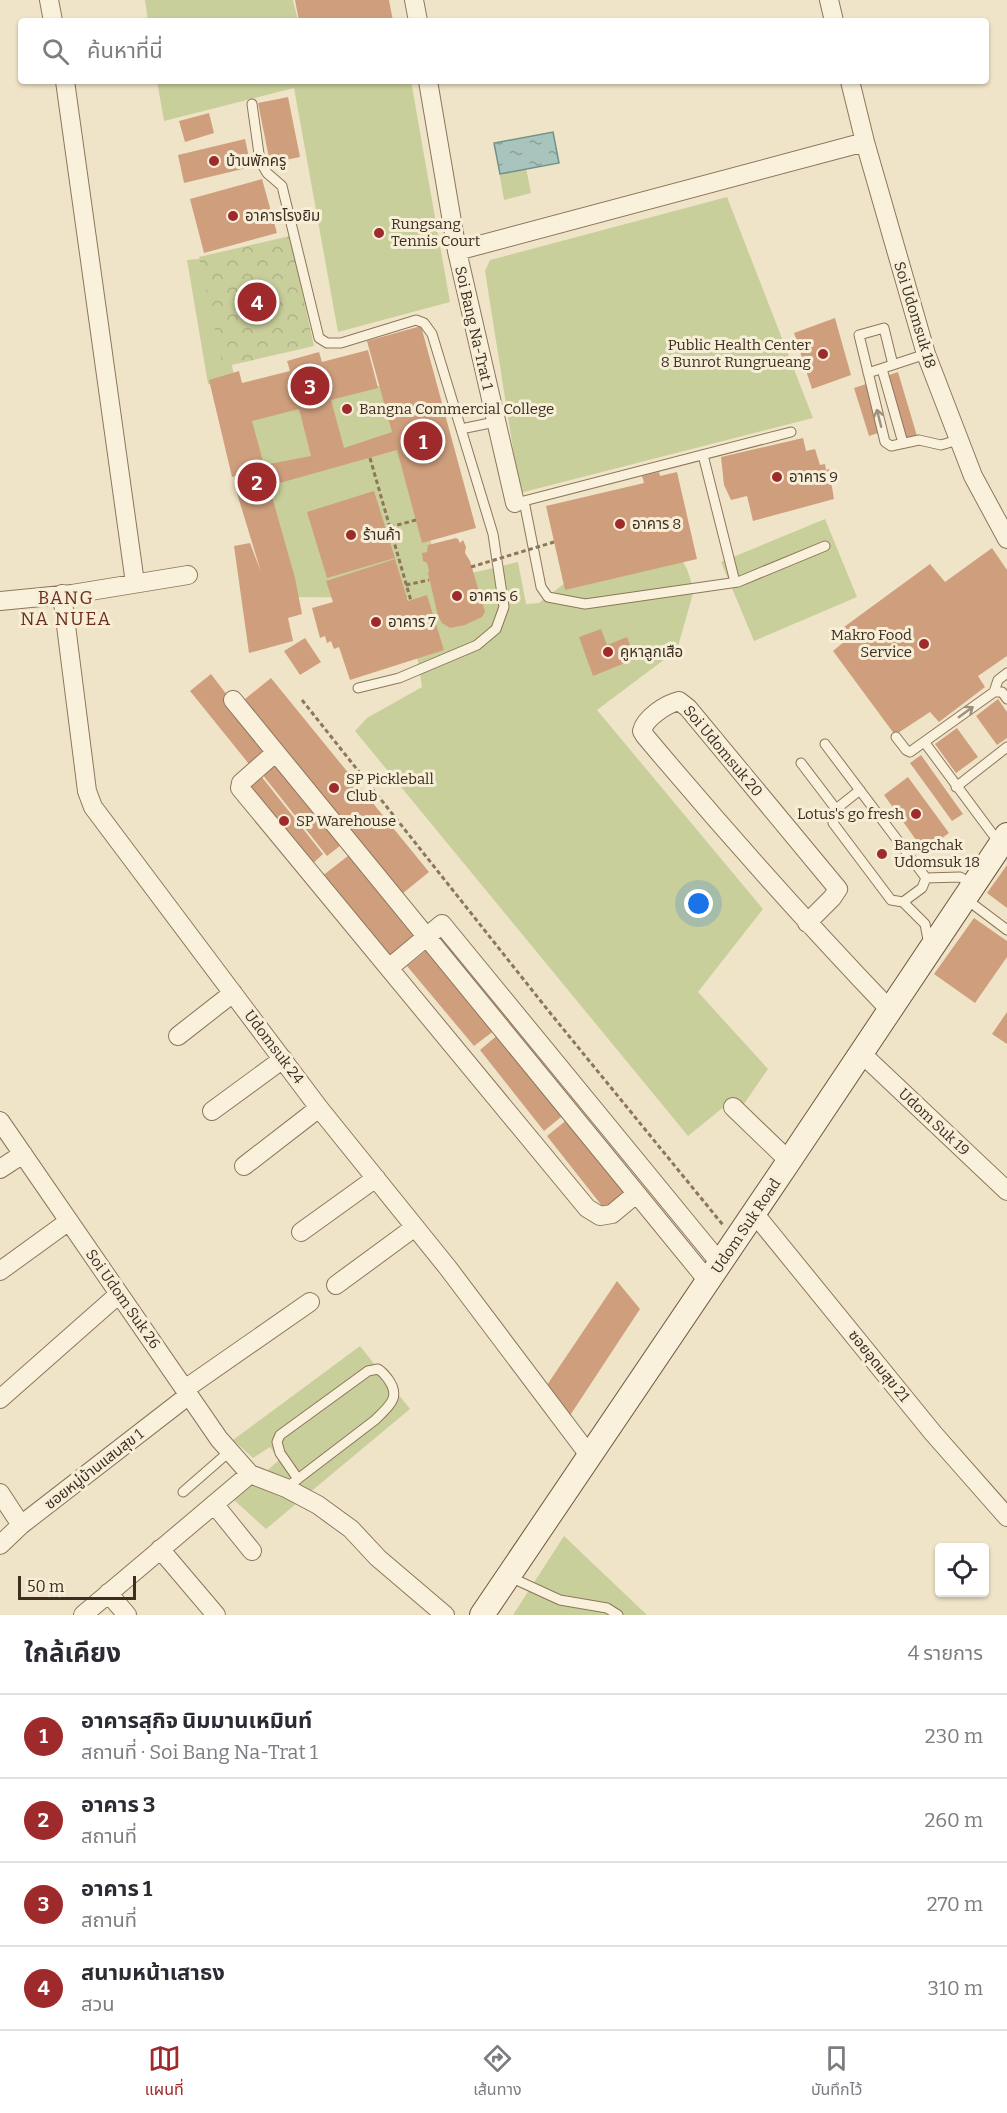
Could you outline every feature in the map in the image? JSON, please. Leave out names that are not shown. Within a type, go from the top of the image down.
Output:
[{"type":"main road","name":"Udom Suk Road","points":[[482,1615],[1004,840]]},
{"type":"street","points":[[49,0],[53,18]]},
{"type":"street","points":[[414,0],[417,18]]},
{"type":"street","points":[[829,0],[833,18]]},
{"type":"street","points":[[65,84],[135,583]]},
{"type":"street","name":"Soi Bang Na-Trat 1","points":[[429,84],[457,250],[495,422],[519,502]]},
{"type":"street","name":"Soi Udomsuk 18","points":[[851,84],[865,142],[926,354],[973,476],[1007,538]]},
{"type":"street","points":[[457,250],[865,142]]},
{"type":"street","points":[[0,601],[188,575]]},
{"type":"street","name":"Udomsuk 24","points":[[62,594],[87,791],[93,807],[320,1108],[415,1227],[589,1455]]},
{"type":"street","points":[[233,700],[639,1198],[714,1272]]},
{"type":"street","name":"Soi Udomsuk 20","points":[[807,923],[838,889],[688,708],[679,701],[671,703],[646,722],[642,731],[645,736],[724,831],[807,923],[890,1010]]},
{"type":"street","points":[[275,753],[241,783],[240,788],[587,1208],[600,1216],[612,1214],[659,1189]]},
{"type":"street","points":[[389,968],[442,924],[659,1189],[714,1272]]},
{"type":"street","points":[[178,1036],[234,993]]},
{"type":"street","name":"Udom Suk 19","points":[[861,1053],[1007,1191]]},
{"type":"street","points":[[212,1111],[283,1059]]},
{"type":"street","points":[[733,1107],[789,1161]]},
{"type":"street","points":[[244,1166],[320,1108]]},
{"type":"street","name":"Soi Udom Suk 26","points":[[0,1121],[187,1392],[230,1451],[250,1474],[292,1484],[351,1529],[378,1558],[445,1615]]},
{"type":"street","points":[[0,1169],[23,1154]]},
{"type":"street","points":[[301,1232],[376,1178]]},
{"type":"street","name":"ซอยอุดมสุข 21","points":[[754,1213],[933,1433],[1007,1517]]},
{"type":"street","points":[[0,1271],[69,1221]]},
{"type":"street","points":[[336,1285],[415,1227]]},
{"type":"street","points":[[0,1399],[118,1294]]},
{"type":"street","name":"ซอยหมู่บ้านแสนสุข 1","points":[[0,1545],[21,1525],[187,1392],[310,1302]]},
{"type":"street","points":[[83,1615],[250,1474]]},
{"type":"street","points":[[0,1493],[21,1525]]},
{"type":"street","points":[[214,1504],[252,1551]]},
{"type":"street","points":[[160,1549],[216,1615]]},
{"type":"street","points":[[108,1593],[127,1615]]},
{"type":"lane","points":[[252,104],[260,160],[267,173],[282,186],[319,338],[327,343],[341,343],[416,320],[424,323],[432,334],[493,534],[504,607],[496,629],[477,645],[399,678],[358,688]]},
{"type":"lane","points":[[893,365],[884,328],[859,335],[885,442],[891,446],[918,440],[941,445],[958,440]]},
{"type":"lane","points":[[868,373],[926,354]]},
{"type":"lane","points":[[882,369],[903,443]]},
{"type":"lane","points":[[461,429],[495,422]]},
{"type":"lane","points":[[791,432],[519,502],[541,587],[548,597],[585,604],[735,582],[825,546]]},
{"type":"lane","points":[[703,455],[735,582]]},
{"type":"lane","points":[[896,737],[910,752],[994,692],[998,680],[1007,673]]},
{"type":"lane","points":[[994,692],[1002,692],[1007,699]]},
{"type":"lane","points":[[925,743],[956,787],[1004,840]]},
{"type":"lane","points":[[825,744],[926,878]]},
{"type":"lane","points":[[956,787],[1007,747]]},
{"type":"lane","points":[[801,763],[836,809]]},
{"type":"lane","points":[[860,790],[836,809],[833,823],[891,900],[903,902],[925,924],[930,950]]},
{"type":"lane","points":[[926,878],[960,877],[969,891],[1007,930]]},
{"type":"lane","points":[[903,902],[922,888],[926,878]]},
{"type":"lane","points":[[378,1369],[383,1372],[394,1388],[394,1398],[387,1407],[375,1420],[292,1484],[277,1442],[280,1435],[368,1371],[378,1369]]},
{"type":"lane","points":[[183,1492],[230,1451]]},
{"type":"lane","points":[[508,1576],[560,1600],[607,1608],[618,1615]]},
{"type":"path","points":[[370,458],[411,601]]},
{"type":"path","points":[[390,527],[416,520]]},
{"type":"path","points":[[471,567],[554,542]]},
{"type":"path","points":[[406,585],[429,579]]},
{"type":"path","points":[[302,700],[551,1014],[735,1240]]},
{"type":"green space","points":[[145,0],[293,0],[297,18],[148,18]]},
{"type":"green space","name":"Rungsang Tennis Court","points":[[158,84],[412,84],[450,302],[338,332],[294,88],[164,121]]},
{"type":"green space","points":[[520,138],[531,193],[504,200],[494,143]]},
{"type":"green space","points":[[727,197],[813,418],[520,493],[485,271],[490,260]]},
{"type":"green space","points":[[290,236],[314,346],[223,367],[199,257]]},
{"type":"green space","points":[[210,258],[235,380],[208,384],[187,260]]},
{"type":"green space","points":[[385,384],[442,580],[518,562],[526,604],[539,603],[570,579],[677,552],[687,569],[694,590],[677,650],[597,710],[763,909],[698,992],[768,1069],[735,1117],[725,1106],[688,1136],[355,731],[367,718],[422,687],[408,598],[287,597],[243,423]]},
{"type":"green space","points":[[825,519],[857,597],[754,641],[721,562]]},
{"type":"green space","points":[[360,1346],[410,1409],[266,1529],[234,1500],[279,1460],[270,1447],[253,1458],[233,1440]]},
{"type":"green space","points":[[564,1536],[647,1615],[513,1615]]},
{"type":"water","points":[[553,132],[559,163],[500,174],[494,143]]},
{"type":"building","points":[[295,0],[389,0],[392,18],[298,18]]},
{"type":"building","name":"บ้านพักครู","points":[[288,97],[300,157],[270,163],[258,103]]},
{"type":"building","name":"บ้านพักครู","points":[[209,113],[214,133],[185,142],[179,121]]},
{"type":"building","name":"บ้านพักครู","points":[[245,139],[251,167],[184,183],[178,155]]},
{"type":"building","name":"อาคารโรงยิม","points":[[262,179],[277,233],[204,253],[190,199]]},
{"type":"building","name":"Public Health Center 8 Bunrot Rungrueang","points":[[835,318],[851,375],[812,389],[794,333]]},
{"type":"building","points":[[421,326],[476,528],[422,543],[397,450],[269,486],[295,578],[302,614],[288,618],[293,641],[249,653],[234,546],[250,543],[261,572],[236,490],[247,486],[243,474],[232,477],[209,380],[239,371],[242,383],[290,371],[287,361],[319,352],[322,362],[368,350],[378,388],[331,400],[344,448],[392,432],[367,341]],"holes":[[[299,409],[311,456],[264,465],[252,421]]]},
{"type":"building","points":[[898,372],[917,436],[905,440],[886,376]]},
{"type":"building","points":[[866,384],[881,432],[869,436],[854,388]]},
{"type":"building","name":"อาคาร 9","points":[[803,438],[806,451],[815,449],[820,465],[825,464],[826,470],[829,469],[834,499],[753,521],[747,496],[731,500],[724,485],[721,457]]},
{"type":"building","name":"อาคาร 8","points":[[659,472],[660,476],[677,472],[697,559],[565,590],[546,506],[644,483],[642,476]]},
{"type":"building","name":"ร้านค้า","points":[[374,491],[395,558],[327,578],[307,512]]},
{"type":"building","name":"อาคาร 6","points":[[456,538],[460,543],[463,540],[466,547],[465,553],[470,561],[485,612],[482,617],[465,625],[450,628],[442,623],[438,616],[429,570],[427,563],[423,561],[422,553],[427,552],[428,545]]},
{"type":"building","name":"Makro Food Service","points":[[992,548],[1007,570],[1007,656],[978,676],[985,687],[939,722],[930,712],[895,735],[833,651],[851,636],[844,627],[930,564],[945,582]]},
{"type":"building","name":"อาคาร 7","points":[[395,559],[408,601],[427,595],[444,650],[350,680],[339,647],[334,649],[331,641],[327,643],[325,636],[320,638],[312,608],[333,602],[326,581]]},
{"type":"building","name":"คูหาลูกเสือ","points":[[601,629],[607,645],[627,637],[635,659],[593,676],[579,637]]},
{"type":"building","points":[[305,638],[321,662],[300,675],[284,651]]},
{"type":"building","points":[[211,674],[272,754],[253,769],[190,691]]},
{"type":"building","name":"SP Pickleball Club","points":[[271,678],[429,872],[397,898],[240,703]]},
{"type":"building","points":[[998,699],[1007,712],[1007,738],[997,745],[976,716]]},
{"type":"building","points":[[957,728],[978,757],[956,773],[935,744]]},
{"type":"building","points":[[921,755],[963,814],[952,821],[910,763]]},
{"type":"building","points":[[277,760],[345,842],[327,856],[262,774]]},
{"type":"building","name":"SP Warehouse","points":[[261,776],[323,854],[309,867],[246,788]]},
{"type":"building","name":"Lotus's go fresh","points":[[908,777],[949,833],[924,851],[884,795]]},
{"type":"building","points":[[353,852],[423,938],[391,962],[321,877]]},
{"type":"building","points":[[1007,865],[1007,908],[987,893]]},
{"type":"building","points":[[974,918],[1007,941],[1007,957],[975,1003],[934,974]]},
{"type":"building","points":[[428,949],[495,1030],[474,1046],[407,966]]},
{"type":"building","points":[[1007,1012],[1007,1044],[992,1034]]},
{"type":"building","points":[[500,1033],[566,1113],[544,1131],[480,1050]]},
{"type":"building","points":[[569,1118],[629,1192],[606,1211],[547,1136]]},
{"type":"building","points":[[617,1281],[640,1309],[569,1417],[545,1388]]},
{"type":"place","name":"บ้านพักครู","points":[[214,161]]},
{"type":"place","name":"อาคารโรงยิม","points":[[233,216]]},
{"type":"place","name":"Rungsang Tennis Court","points":[[379,233]]},
{"type":"place","name":"สนามหน้าเสาธง","points":[[257,302]]},
{"type":"place","name":"Public Health Center 8 Bunrot Rungrueang","points":[[823,354]]},
{"type":"place","name":"อาคาร 1","points":[[310,386]]},
{"type":"place","name":"Bangna Commercial College","points":[[347,409]]},
{"type":"place","name":"อาคารสุกิจ นิมมานเหมินท์","points":[[423,441]]},
{"type":"place","name":"อาคาร 9","points":[[777,477]]},
{"type":"place","name":"อาคาร 3","points":[[257,482]]},
{"type":"place","name":"อาคาร 8","points":[[620,524]]},
{"type":"place","name":"ร้านค้า","points":[[351,535]]},
{"type":"place","name":"อาคาร 6","points":[[457,596]]},
{"type":"place","name":"อาคาร 7","points":[[376,622]]},
{"type":"place","name":"Makro Food Service","points":[[924,644]]},
{"type":"place","name":"คูหาลูกเสือ","points":[[608,652]]},
{"type":"place","name":"SP Pickleball Club","points":[[334,788]]},
{"type":"place","name":"Lotus's go fresh","points":[[916,814]]},
{"type":"place","name":"SP Warehouse","points":[[284,821]]},
{"type":"place","name":"Bangchak Udomsuk 18","points":[[882,854]]},
{"type":"district","name":"BANG NA NUEA","points":[[66,608]]}]
